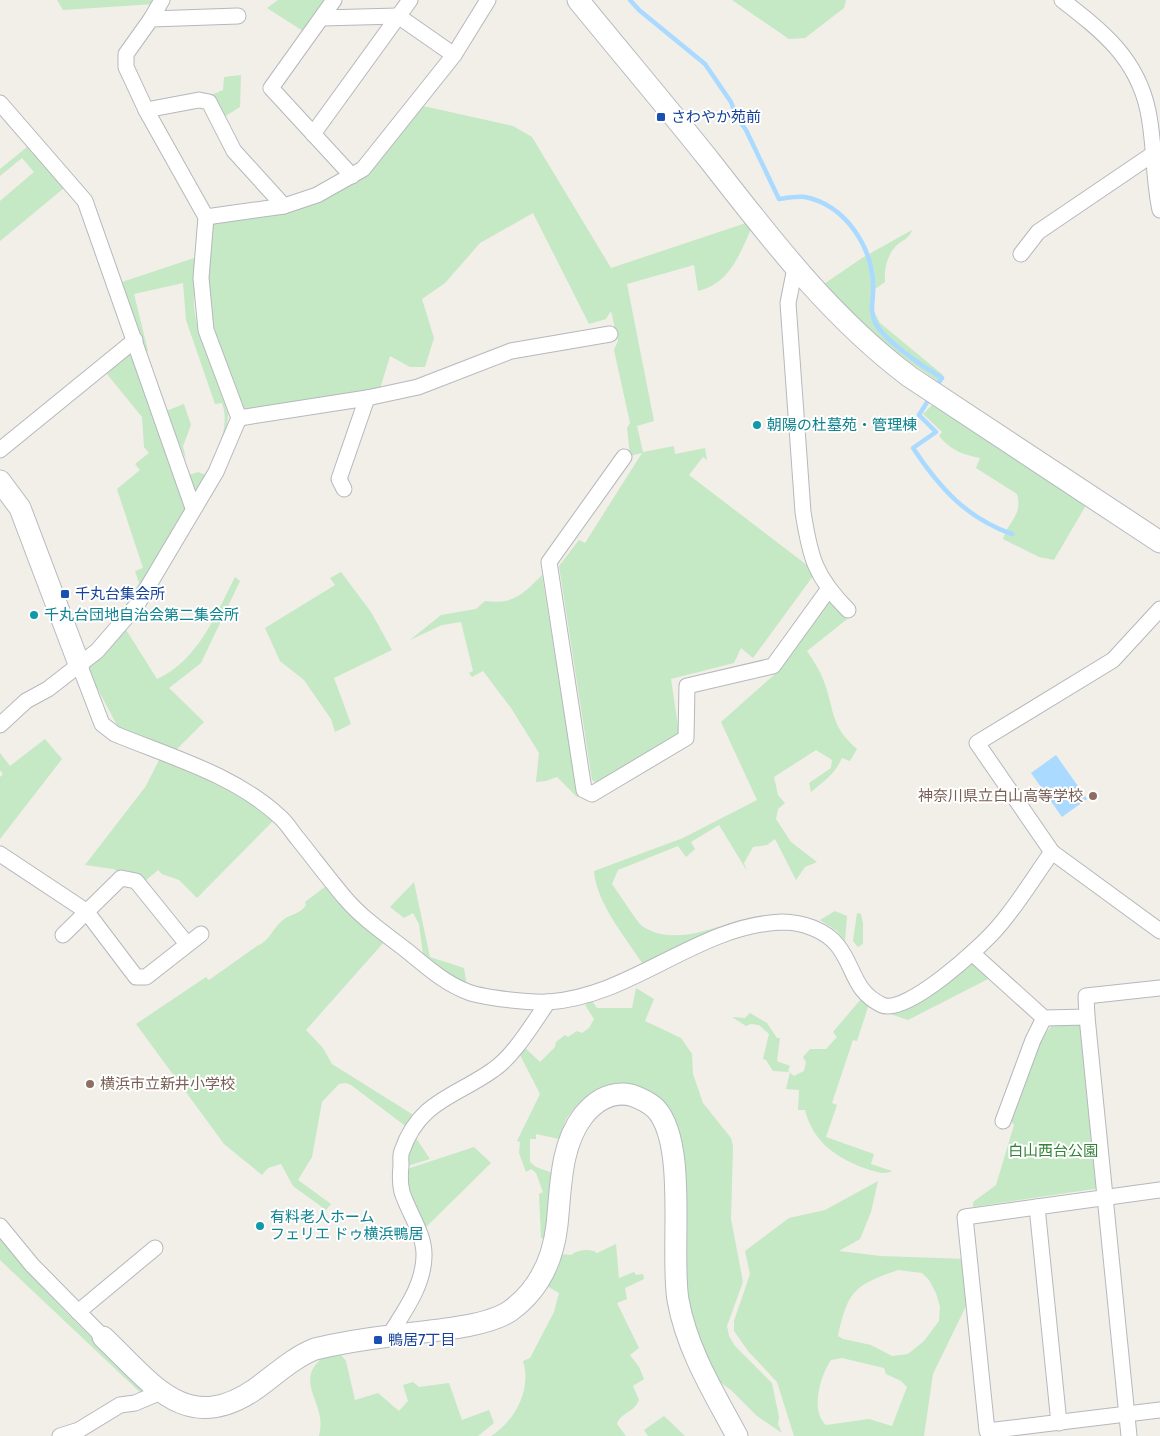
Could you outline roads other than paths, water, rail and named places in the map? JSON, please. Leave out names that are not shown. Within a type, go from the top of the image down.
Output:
[{"type":"street","points":[[0,725],[26,701],[48,689],[110,638],[137,605],[216,472],[239,418],[206,330],[201,278],[206,217],[146,110],[126,67],[126,54],[162,0]]},
{"type":"street","points":[[151,19],[230,16],[226,0]]},
{"type":"street","points":[[334,0],[271,88],[352,176]]},
{"type":"street","points":[[313,134],[410,0]]},
{"type":"street","points":[[206,217],[284,206],[317,195],[363,169],[454,55],[488,0]]},
{"type":"street","points":[[578,0],[795,268],[828,305],[880,355],[910,377],[1160,542]]},
{"type":"street","points":[[1062,0],[1104,33],[1130,65],[1138,81],[1148,112],[1160,210]]},
{"type":"street","points":[[322,18],[398,16],[454,55]]},
{"type":"street","points":[[146,110],[199,100],[209,102],[234,151],[284,206]]},
{"type":"street","points":[[0,102],[86,202],[193,508]]},
{"type":"street","points":[[1021,254],[1038,232],[1153,154]]},
{"type":"street","points":[[795,268],[788,303],[803,512],[812,555],[828,590],[848,610]]},
{"type":"street","points":[[239,418],[367,398],[418,386],[510,351],[610,334]]},
{"type":"street","points":[[0,450],[135,340]]},
{"type":"street","points":[[344,489],[339,479],[367,398]]},
{"type":"street","points":[[624,457],[549,562],[584,790],[592,794],[686,738],[687,686],[773,666],[828,590]]},
{"type":"street","points":[[0,481],[20,508],[102,724],[115,734],[230,782],[280,817],[366,921],[444,980],[481,995],[548,1002],[605,989],[721,935],[751,926],[781,922],[798,923],[826,935],[838,946],[858,985],[870,997],[884,1006],[892,1008],[908,1001],[972,953],[1000,925],[1052,852]]},
{"type":"street","points":[[1160,609],[1113,660],[977,743],[1052,852],[1160,931]]},
{"type":"street","points":[[0,854],[86,911],[136,977],[146,977],[201,934]]},
{"type":"street","points":[[63,935],[121,878],[136,881],[187,944]]},
{"type":"street","points":[[972,953],[1044,1018],[1087,1017]]},
{"type":"street","points":[[1128,1436],[1086,996],[1160,988]]},
{"type":"street","points":[[389,1336],[414,1294],[421,1276],[424,1258],[421,1238],[402,1192],[400,1178],[401,1153],[412,1128],[424,1112],[447,1095],[494,1070],[548,1002]]},
{"type":"street","points":[[1003,1121],[1033,1040],[1044,1018]]},
{"type":"street","points":[[0,1226],[32,1265],[161,1392],[183,1406],[190,1408],[206,1409],[222,1406],[241,1398],[305,1352],[339,1344],[484,1321],[508,1312],[526,1297],[541,1279],[554,1244],[566,1152],[572,1130],[599,1099],[612,1095],[628,1095],[646,1101],[657,1110],[666,1126],[673,1153],[675,1258],[678,1300],[685,1328],[698,1364],[737,1436]]},
{"type":"street","points":[[1160,1190],[1037,1208],[965,1216],[987,1430],[1029,1431],[1059,1423],[1160,1410]]},
{"type":"street","points":[[1037,1208],[1059,1423]]},
{"type":"street","points":[[78,1312],[155,1248]]},
{"type":"street","points":[[60,1436],[79,1430],[120,1405],[150,1398],[161,1392]]},
{"type":"water","points":[[1056,755],[1087,799],[1062,817],[1031,773]]},
{"type":"waterway","points":[[630,0],[639,10],[705,64],[731,102],[737,118],[746,130],[779,199],[805,197],[819,201],[844,218],[854,229],[868,256],[873,290],[872,312],[875,322],[879,329],[895,345],[915,361],[942,378],[936,387]]},
{"type":"waterway","points":[[931,396],[919,415],[936,432],[913,448],[933,476],[955,500],[981,519],[1012,534]]},
{"type":"place","name":"さわやか苑前","points":[[661,117]]},
{"type":"place","name":"朝陽の杜墓苑・管理棟","points":[[757,425]]},
{"type":"place","name":"千丸台集会所","points":[[65,594]]},
{"type":"place","name":"千丸台団地自治会第二集会所","points":[[34,615]]},
{"type":"place","name":"神奈川県立白山高等学校","points":[[1093,796]]},
{"type":"place","name":"横浜市立新井小学校","points":[[90,1084]]},
{"type":"place","name":"有料老人ホーム フェリエ ドゥ横浜鴨居","points":[[260,1226]]},
{"type":"place","name":"鴨居7丁目","points":[[378,1340]]},
{"type":"park label","name":"白山西台公園","points":[[1053,1151]]}]
